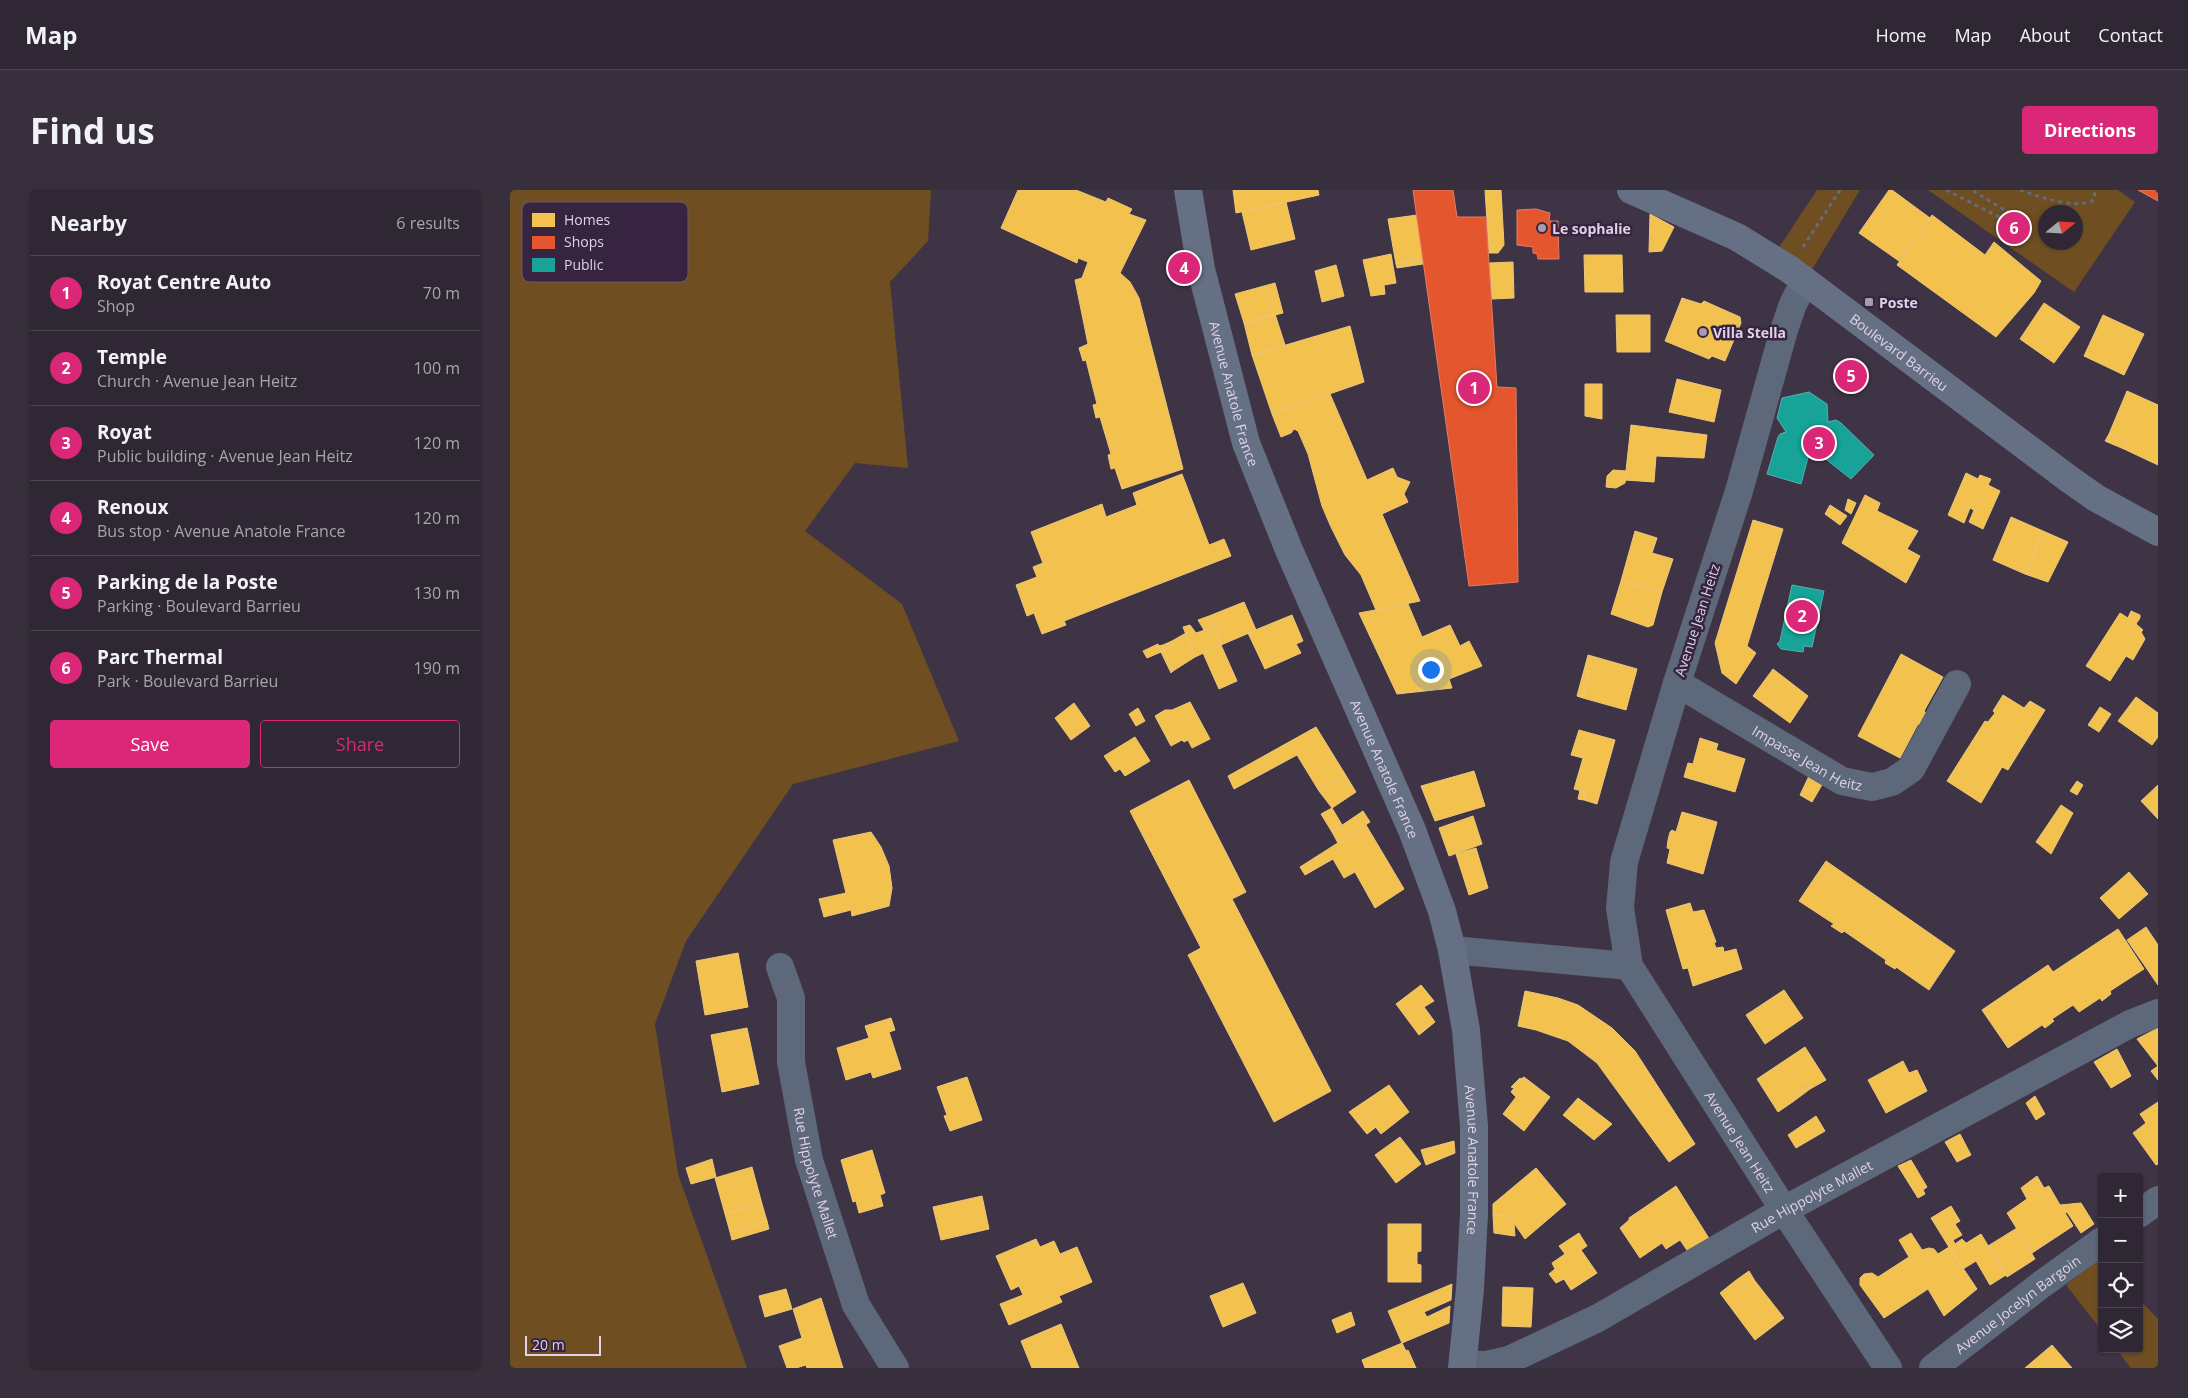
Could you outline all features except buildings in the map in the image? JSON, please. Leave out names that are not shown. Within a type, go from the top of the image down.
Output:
[{"type":"main road","name":"Avenue Anatole France","points":[[1188,190],[1201,269],[1246,442],[1289,550],[1412,830],[1442,912],[1452,950],[1466,1030],[1474,1126],[1473,1224],[1463,1366]]},
{"type":"main road","name":"Boulevard Barrieu","points":[[1631,190],[1737,237],[1797,275],[2069,479],[2096,498],[2158,532]]},
{"type":"street","name":"Avenue Jean Heitz","points":[[1797,275],[1793,304],[1739,491],[1677,683],[1624,862],[1620,908],[1629,966],[1784,1210],[1888,1368]]},
{"type":"street","name":"Impasse Jean Heitz","points":[[1677,683],[1842,781],[1872,787],[1892,782],[1911,770],[1958,684]]},
{"type":"street","points":[[1452,950],[1629,966]]},
{"type":"street","name":"Rue Hippolyte Mallet","points":[[780,967],[791,998],[791,1062],[809,1160],[856,1305],[895,1368]]},
{"type":"street","name":"Rue Hippolyte Mallet","points":[[1463,1366],[1486,1365],[1509,1360],[1580,1326],[1784,1210],[2130,1024],[2158,1013]]},
{"type":"street","points":[[2143,1211],[2158,1200]]},
{"type":"street","name":"Avenue Jocelyn Bargoin","points":[[1933,1368],[2042,1284],[2098,1244]]},
{"type":"path","points":[[1797,275],[1840,190]]},
{"type":"path","points":[[1946,190],[2005,220],[2014,216],[1972,190]]},
{"type":"path","points":[[2020,190],[2045,198],[2085,205],[2094,200],[2095,190]]},
{"type":"shaded area","points":[[510,190],[931,190],[928,241],[890,282],[908,468],[855,463],[805,531],[902,604],[959,741],[793,784],[686,941],[655,1024],[678,1174],[747,1368],[510,1368]]},
{"type":"shaded area","points":[[1817,190],[1860,190],[1805,281],[1772,258]]},
{"type":"shaded area","points":[[1928,190],[2118,190],[2135,202],[2074,292]]},
{"type":"shaded area","points":[[2098,1260],[2098,1326],[2066,1285]]},
{"type":"shaded area","points":[[2143,1303],[2158,1319],[2158,1368],[2131,1368],[2119,1353],[2143,1353]]},
{"type":"place","name":"Le sophalie","points":[[1542,228]]},
{"type":"place","name":"Parc Thermal","points":[[2014,228]]},
{"type":"place","name":"Renoux","points":[[1184,268]]},
{"type":"place","name":"Poste","points":[[1869,302]]},
{"type":"place","name":"Villa Stella","points":[[1703,332]]},
{"type":"place","name":"Parking de la Poste","points":[[1851,376]]},
{"type":"place","name":"Royat Centre Auto","points":[[1474,388]]},
{"type":"place","name":"Royat","points":[[1819,443]]},
{"type":"place","name":"Temple","points":[[1802,616]]}]
